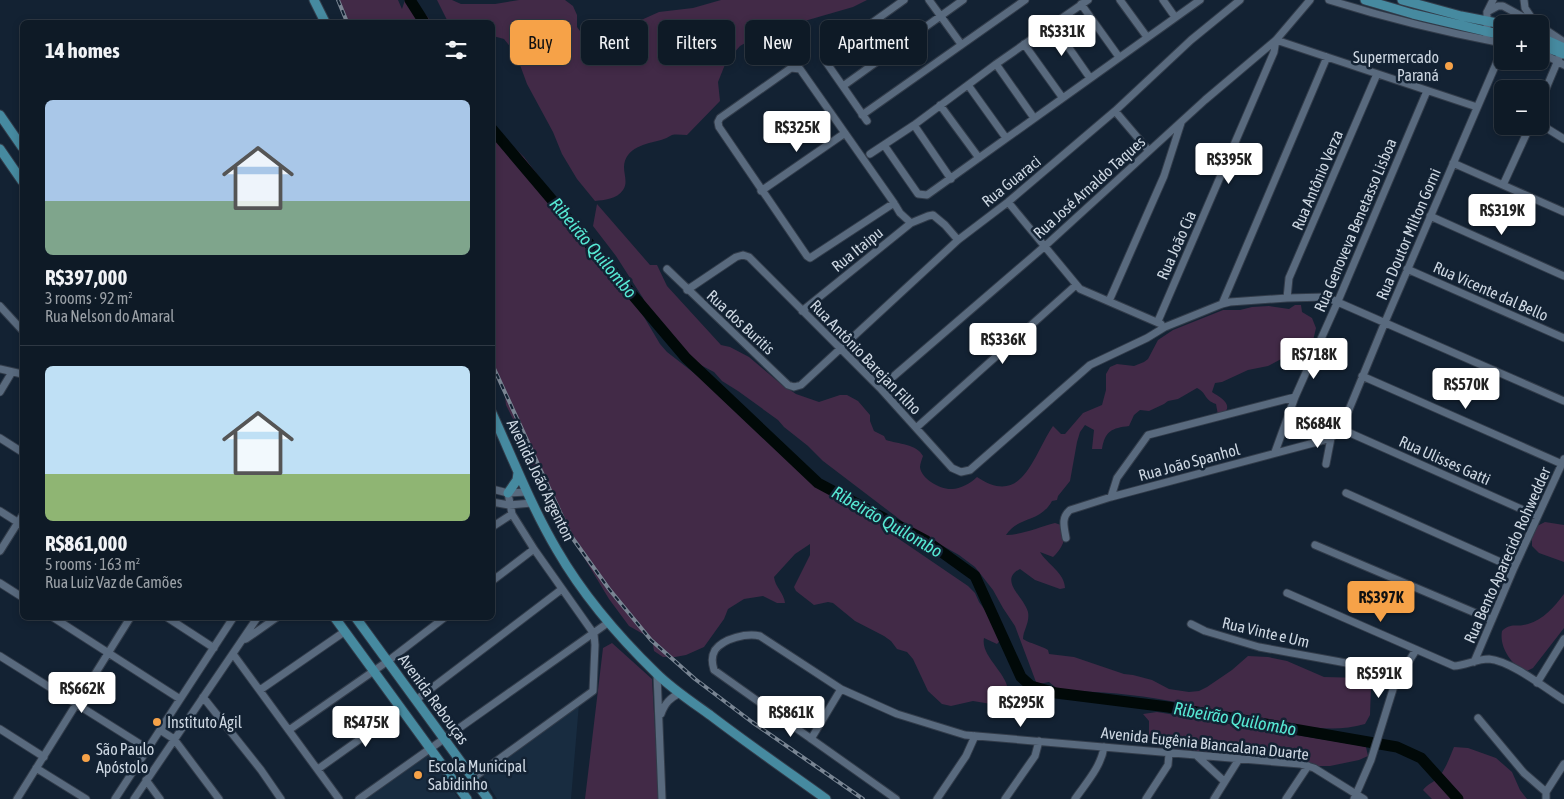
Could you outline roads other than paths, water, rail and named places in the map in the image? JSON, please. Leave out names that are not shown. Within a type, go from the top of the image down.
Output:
[{"type":"main road","points":[[314,0],[324,20]]},
{"type":"main road","points":[[1365,0],[1487,26],[1494,25]]},
{"type":"main road","points":[[1402,0],[1487,26],[1494,30]]},
{"type":"main road","points":[[1549,43],[1563,52]]},
{"type":"main road","points":[[1549,48],[1563,52]]},
{"type":"main road","points":[[1,120],[20,144]]},
{"type":"main road","points":[[0,149],[20,178]]},
{"type":"main road","name":"Avenida João Argenton","points":[[495,420],[526,492],[562,558],[577,581],[609,622],[657,674],[680,693],[748,745],[826,799]]},
{"type":"main road","points":[[508,493],[517,480],[518,472]]},
{"type":"main road","name":"Avenida Rebouças","points":[[336,620],[467,799]]},
{"type":"main road","name":"Avenida Rebouças","points":[[360,620],[488,799]]},
{"type":"street","points":[[904,0],[827,55],[826,62],[865,118],[961,44],[1025,0]]},
{"type":"street","points":[[930,0],[961,44]]},
{"type":"street","points":[[843,86],[964,0]]},
{"type":"street","points":[[1120,0],[1147,37]]},
{"type":"street","points":[[1163,0],[1175,17]]},
{"type":"street","points":[[884,145],[918,194],[927,195],[1200,0]]},
{"type":"street","name":"Rua Guaraci","points":[[801,385],[958,240],[1008,202],[1115,111],[1191,40],[1240,0]]},
{"type":"street","name":"Rua José Arnaldo Taques","points":[[880,388],[1045,246],[1205,100],[1276,40],[1310,0]]},
{"type":"street","points":[[1329,0],[1394,20],[1450,34],[1487,26],[1498,6],[1504,6],[1520,15]]},
{"type":"street","points":[[1487,26],[1493,0]]},
{"type":"street","points":[[1524,0],[1528,15]]},
{"type":"street","points":[[870,154],[914,126],[996,64],[1084,2],[1119,57]]},
{"type":"street","points":[[1053,24],[1090,78]]},
{"type":"street","points":[[1487,26],[1494,34]]},
{"type":"street","points":[[1549,36],[1563,52]]},
{"type":"street","points":[[1276,40],[1477,107]]},
{"type":"street","name":"Rua João Cia","points":[[1158,321],[1274,52],[1276,40]]},
{"type":"street","points":[[1024,44],[1062,97]]},
{"type":"street","points":[[1549,52],[1563,52]]},
{"type":"street","points":[[1549,83],[1563,52]]},
{"type":"street","points":[[1222,304],[1327,57]]},
{"type":"street","points":[[996,64],[1034,118]]},
{"type":"street","points":[[894,203],[810,258],[761,191],[719,127],[718,122],[720,118],[791,68],[800,69],[894,203],[900,213],[911,223]]},
{"type":"street","name":"Rua Doutor Milton Gorni","points":[[1341,429],[1494,68]]},
{"type":"street","name":"Rua Antônio Verza","points":[[1287,298],[1289,278],[1377,74]]},
{"type":"street","points":[[968,85],[1006,138]]},
{"type":"street","name":"Rua Genoveva Benetasso Lisboa","points":[[1275,452],[1295,397],[1427,91]]},
{"type":"street","points":[[940,106],[979,158]]},
{"type":"street","points":[[1115,111],[1149,152]]},
{"type":"street","points":[[1109,301],[1164,176],[1181,123]]},
{"type":"street","points":[[914,126],[951,179]]},
{"type":"street","points":[[1549,130],[1564,139]]},
{"type":"street","points":[[761,191],[845,133]]},
{"type":"street","points":[[1503,185],[1526,135]]},
{"type":"street","points":[[1453,163],[1564,212]]},
{"type":"street","points":[[1008,202],[1080,288],[1158,321],[1165,327],[1222,304],[1287,298],[1326,297],[1564,401]]},
{"type":"street","name":"Rua Itaipu","points":[[802,310],[911,223],[934,215],[946,225],[958,240]]},
{"type":"street","points":[[1430,216],[1564,276]]},
{"type":"street","name":"Rua Antônio Barejan Filho","points":[[687,290],[736,257],[742,255],[749,257],[880,388],[952,468],[960,472],[970,470],[1090,365],[1147,338],[1165,327]]},
{"type":"street","name":"Rua dos Buritis","points":[[667,269],[788,385],[794,387],[801,385]]},
{"type":"street","name":"Rua Vicente dal Bello","points":[[1408,269],[1564,338]]},
{"type":"street","points":[[916,428],[1076,284]]},
{"type":"street","points":[[0,306],[20,328]]},
{"type":"street","points":[[0,369],[20,374]]},
{"type":"street","points":[[0,392],[12,372]]},
{"type":"street","points":[[1362,376],[1563,461]]},
{"type":"street","points":[[1111,498],[1117,478],[1148,435],[1295,397]]},
{"type":"street","name":"Rua João Spanhol","points":[[1066,538],[1063,521],[1070,510],[1331,438],[1341,429]]},
{"type":"street","name":"Rua Ulisses Gatti","points":[[1341,429],[1537,516]]},
{"type":"street","points":[[0,438],[20,451]]},
{"type":"street","points":[[1326,464],[1331,438]]},
{"type":"street","name":"Rua Bento Aparecido Rohwedder","points":[[1474,662],[1537,516],[1563,461]]},
{"type":"street","points":[[495,490],[508,493],[526,492]]},
{"type":"street","points":[[473,778],[593,691],[594,634],[562,590],[512,514],[508,493]]},
{"type":"street","points":[[1346,493],[1514,568]]},
{"type":"street","points":[[495,503],[509,505],[532,503]]},
{"type":"street","points":[[0,511],[20,521]]},
{"type":"street","points":[[495,525],[512,514]]},
{"type":"street","points":[[0,551],[20,522]]},
{"type":"street","points":[[1315,545],[1492,620]]},
{"type":"street","points":[[495,579],[534,549]]},
{"type":"street","points":[[0,583],[20,596]]},
{"type":"street","points":[[416,700],[562,590]]},
{"type":"street","points":[[1287,594],[1454,666],[1482,660],[1499,662],[1510,666],[1564,700]]},
{"type":"street","points":[[57,620],[180,699]]},
{"type":"street","points":[[17,799],[129,620]]},
{"type":"street","points":[[171,620],[214,648]]},
{"type":"street","points":[[115,799],[232,620]]},
{"type":"street","points":[[134,799],[256,620]]},
{"type":"street","points":[[241,642],[273,620]]},
{"type":"street","points":[[289,730],[388,661],[441,620]]},
{"type":"street","points":[[359,799],[609,622]]},
{"type":"street","name":"Rua Vinte e Um","points":[[1191,624],[1206,631],[1259,647],[1399,670]]},
{"type":"street","points":[[260,690],[344,632]]},
{"type":"street","name":"Avenida Eugênia Biancalana Duarte","points":[[811,739],[714,670],[712,660],[716,650],[726,642],[746,635],[760,636],[841,689],[898,714],[965,735],[1308,766],[1314,768],[1356,797],[1364,799]]},
{"type":"street","points":[[1537,683],[1564,639]]},
{"type":"street","points":[[1356,797],[1372,760],[1399,670],[1409,661],[1416,650]]},
{"type":"street","points":[[233,654],[339,799]]},
{"type":"street","points":[[0,656],[148,749]]},
{"type":"street","points":[[657,674],[662,799]]},
{"type":"street","points":[[841,689],[811,739],[896,799]]},
{"type":"street","points":[[659,719],[663,706],[669,699],[680,693]]},
{"type":"street","points":[[203,697],[261,770],[281,799]]},
{"type":"street","points":[[318,769],[401,710]]},
{"type":"street","points":[[1478,718],[1524,773],[1546,795],[1561,776],[1564,764]]},
{"type":"street","points":[[0,729],[44,756]]},
{"type":"street","points":[[160,730],[174,739],[219,799]]},
{"type":"street","points":[[937,799],[966,756],[976,736]]},
{"type":"street","points":[[1005,799],[1035,756],[1039,741]]},
{"type":"street","points":[[1075,799],[1099,764],[1103,756],[1104,747]]},
{"type":"street","points":[[1146,799],[1168,765],[1168,754]]},
{"type":"street","points":[[1197,756],[1224,781]]},
{"type":"street","points":[[1214,799],[1239,759]]},
{"type":"street","points":[[1286,799],[1308,766]]},
{"type":"street","points":[[36,768],[86,799]]},
{"type":"street","points":[[146,780],[160,799]]},
{"type":"waterway","name":"Ribeirão Quilombo","points":[[410,0],[423,20]]},
{"type":"waterway","name":"Ribeirão Quilombo","points":[[495,133],[686,358],[818,483],[925,540],[975,576],[1021,677],[1031,686],[1056,693],[1168,707],[1397,747],[1421,758],[1458,799]]},
{"type":"railway","points":[[338,0],[346,20]]},
{"type":"railway","points":[[495,371],[571,536],[609,589],[651,640],[695,679],[752,722],[863,799]]},
{"type":"place","name":"Supermercado Paraná","points":[[1449,66]]},
{"type":"place","name":"Instituto Ágil","points":[[157,722]]},
{"type":"place","name":"São Paulo Apóstolo","points":[[86,758]]},
{"type":"place","name":"Escola Municipal Sabidinho","points":[[418,775]]}]
